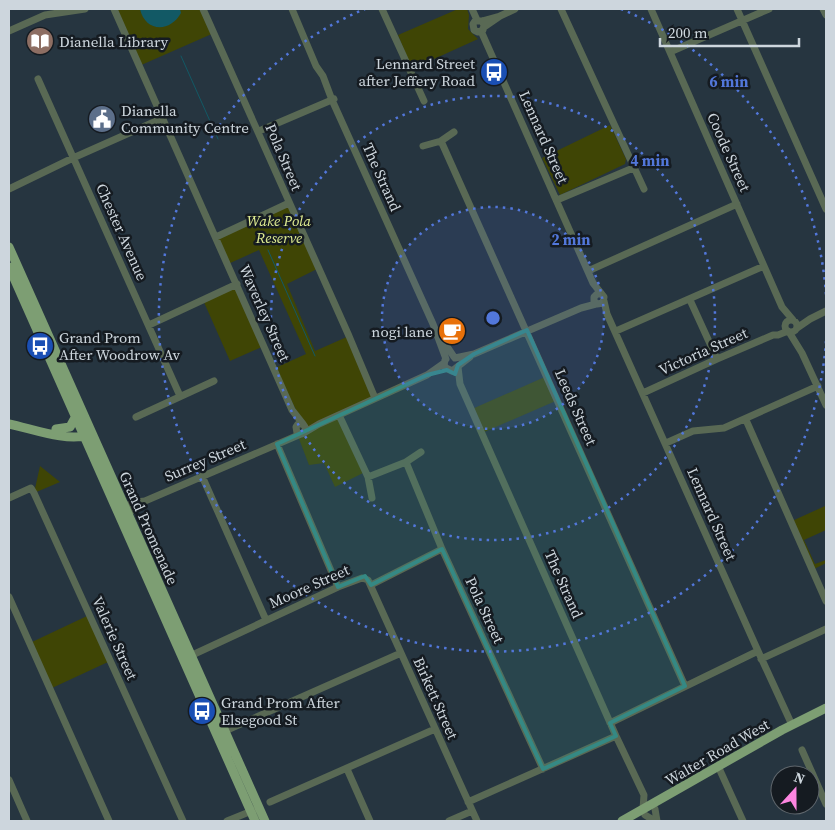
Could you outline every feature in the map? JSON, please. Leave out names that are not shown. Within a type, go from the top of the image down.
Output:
[{"type":"main road","name":"Grand Promenade","points":[[9,247],[87,432],[255,810],[265,821]]},
{"type":"main road","name":"Grand Promenade","points":[[9,267],[76,416],[87,432],[95,460],[122,511]]},
{"type":"main road","points":[[53,432],[70,428],[76,416]]},
{"type":"main road","points":[[9,419],[66,437],[87,432]]},
{"type":"main road","points":[[9,424],[53,432],[83,448],[95,460]]},
{"type":"main road","name":"Grand Promenade","points":[[187,655],[225,731],[255,810],[255,821]]},
{"type":"main road","name":"Walter Road West","points":[[622,821],[644,812],[792,725],[826,708]]},
{"type":"main road","name":"Walter Road West","points":[[720,768],[826,714]]},
{"type":"main road","name":"Walter Road West","points":[[634,821],[644,812]]},
{"type":"street","points":[[9,31],[45,15],[85,9]]},
{"type":"street","name":"Waverley Street","points":[[114,9],[301,428]]},
{"type":"street","name":"Pola Street","points":[[203,9],[375,398]]},
{"type":"street","name":"The Strand","points":[[292,9],[316,66],[334,99],[610,723],[644,794],[644,812]]},
{"type":"street","name":"The Strand","points":[[296,9],[318,64],[326,73],[334,99]]},
{"type":"street","points":[[382,9],[424,102]]},
{"type":"street","name":"Lennard Street","points":[[472,9],[481,25],[588,271],[598,299],[616,331],[792,725]]},
{"type":"street","points":[[481,25],[515,9]]},
{"type":"street","points":[[561,9],[644,190]]},
{"type":"street","name":"Coode Street","points":[[651,9],[826,405]]},
{"type":"street","points":[[737,9],[826,209]]},
{"type":"street","points":[[670,52],[769,9]]},
{"type":"street","points":[[823,9],[826,15]]},
{"type":"street","name":"Chester Avenue","points":[[38,79],[180,396]]},
{"type":"street","points":[[258,131],[334,99]]},
{"type":"street","points":[[10,188],[163,118]]},
{"type":"street","points":[[423,146],[441,141],[454,132]]},
{"type":"street","name":"Leeds Street","points":[[441,141],[527,330],[684,686]]},
{"type":"street","points":[[557,200],[633,168]]},
{"type":"street","points":[[216,237],[289,203]]},
{"type":"street","points":[[588,271],[737,204]]},
{"type":"street","points":[[616,331],[764,266]]},
{"type":"street","points":[[149,325],[237,284]]},
{"type":"street","name":"Surrey Street","points":[[122,511],[136,502],[144,501],[277,444],[301,428],[339,415],[598,299]]},
{"type":"street","points":[[690,300],[717,359]]},
{"type":"street","name":"Victoria Street","points":[[644,393],[717,359],[773,335],[778,335],[826,311]]},
{"type":"street","points":[[136,417],[214,381]]},
{"type":"street","points":[[666,443],[693,431],[724,428],[746,420],[818,386]]},
{"type":"street","points":[[339,415],[368,477],[372,498]]},
{"type":"street","points":[[746,420],[826,601]]},
{"type":"street","points":[[277,444],[338,587]]},
{"type":"street","points":[[368,477],[406,462],[421,452]]},
{"type":"street","name":"Pola Street","points":[[406,462],[442,549],[543,769]]},
{"type":"street","points":[[202,476],[266,620]]},
{"type":"street","name":"Valerie Street","points":[[9,498],[31,488],[34,493],[183,821]]},
{"type":"street","name":"Moore Street","points":[[187,655],[338,587],[362,578],[368,580],[371,585],[442,549]]},
{"type":"street","name":"Birkett Street","points":[[371,585],[477,821]]},
{"type":"street","points":[[9,598],[109,821]]},
{"type":"street","points":[[761,659],[826,629]]},
{"type":"street","points":[[610,723],[758,651]]},
{"type":"street","points":[[225,731],[401,653]]},
{"type":"street","points":[[270,802],[435,729]]},
{"type":"street","points":[[468,802],[616,736]]},
{"type":"street","points":[[802,750],[823,786],[826,804]]},
{"type":"street","points":[[720,768],[744,821]]},
{"type":"street","points":[[347,769],[370,821]]},
{"type":"street","points":[[9,780],[27,821]]},
{"type":"street","points":[[644,794],[656,805],[656,821]]},
{"type":"street","points":[[227,821],[255,810]]},
{"type":"street","points":[[449,821],[472,811]]},
{"type":"street","points":[[644,812],[656,821]]},
{"type":"highlighted area","points":[[527,330],[685,686],[610,723],[616,736],[543,769],[442,549],[371,585],[365,576],[338,587],[277,444],[427,375],[447,370],[455,374],[458,365],[474,354]]},
{"type":"green space","points":[[114,9],[203,9],[214,33],[139,66]]},
{"type":"green space","points":[[458,9],[467,9],[469,15],[468,29],[478,39],[412,69],[398,35]]},
{"type":"green space","points":[[610,125],[626,159],[625,164],[560,195],[542,158]]},
{"type":"green space","name":"Wake Pola Reserve","points":[[289,203],[319,268],[287,284],[315,351],[349,336],[375,398],[339,415],[365,472],[335,487],[324,463],[309,465],[296,431],[302,434],[301,420],[275,368],[306,354],[259,250],[228,264],[216,237]]},
{"type":"green space","points":[[237,284],[264,346],[230,361],[203,300]]},
{"type":"green space","points":[[547,376],[558,400],[482,433],[472,409]]},
{"type":"green space","points":[[40,466],[60,482],[34,493]]},
{"type":"green space","points":[[825,506],[826,530],[804,540],[815,564],[826,560],[826,563],[814,569],[792,521]]},
{"type":"green space","points":[[87,616],[108,662],[52,688],[32,642]]},
{"type":"water","points":[[140,9],[180,9],[181,13],[171,24],[165,27],[158,27],[152,26],[147,22]]},
{"type":"waterway","points":[[181,56],[218,139]]},
{"type":"waterway","points":[[268,250],[315,356]]},
{"type":"place","name":"Dianella Library","points":[[40,41]]},
{"type":"place","name":"Lennard Street after Jeffery Road","points":[[494,72]]},
{"type":"place","name":"Dianella Community Centre","points":[[102,119]]},
{"type":"place","name":"nogi lane","points":[[452,331]]},
{"type":"place","name":"Grand Prom After Woodrow Av","points":[[40,346]]},
{"type":"place","name":"Grand Prom After Elsegood St","points":[[202,711]]}]
